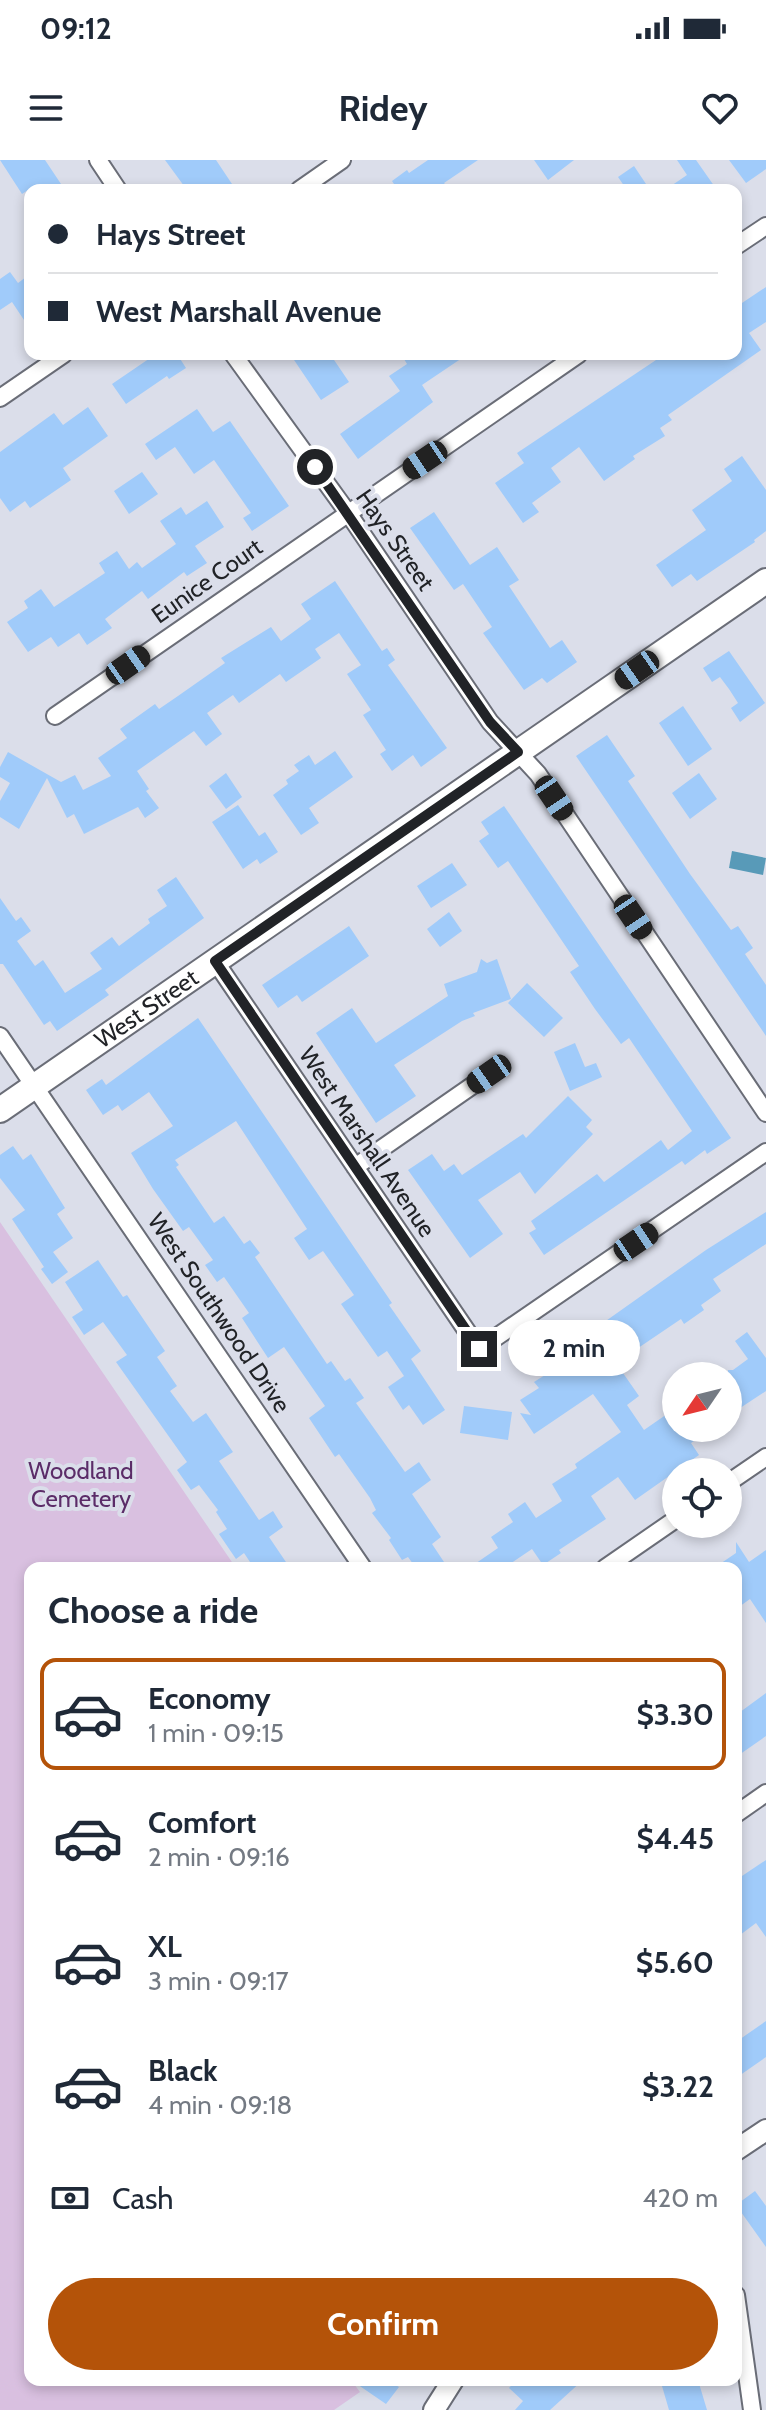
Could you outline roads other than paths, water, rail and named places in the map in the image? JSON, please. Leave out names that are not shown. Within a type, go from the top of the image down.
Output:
[{"type":"main road","name":"West Street","points":[[0,1110],[518,752],[763,590]]},
{"type":"street","points":[[98,160],[114,184]]},
{"type":"street","points":[[308,184],[342,160]]},
{"type":"street","points":[[742,242],[766,226]]},
{"type":"street","points":[[0,398],[55,360]]},
{"type":"street","name":"Hays Street","points":[[237,360],[348,513],[490,722],[538,774],[766,1113]]},
{"type":"street","name":"Eunice Court","points":[[55,716],[570,360]]},
{"type":"street","name":"West Marshall Avenue","points":[[215,961],[479,1349],[766,1152]]},
{"type":"street","name":"West Southwood Drive","points":[[0,1036],[359,1562]]},
{"type":"street","points":[[355,1167],[489,1074]]},
{"type":"street","points":[[742,1473],[766,1457]]},
{"type":"street","points":[[614,1562],[662,1529]]},
{"type":"street","points":[[742,1810],[766,1793]]},
{"type":"street","points":[[742,2146],[766,2130]]},
{"type":"street","points":[[742,2338],[752,2410]]},
{"type":"street","points":[[434,2410],[449,2386]]},
{"type":"water","points":[[732,851],[766,858],[763,875],[729,868]]},
{"type":"park label","name":"Woodland Cemetery","points":[[81,1485]]}]
